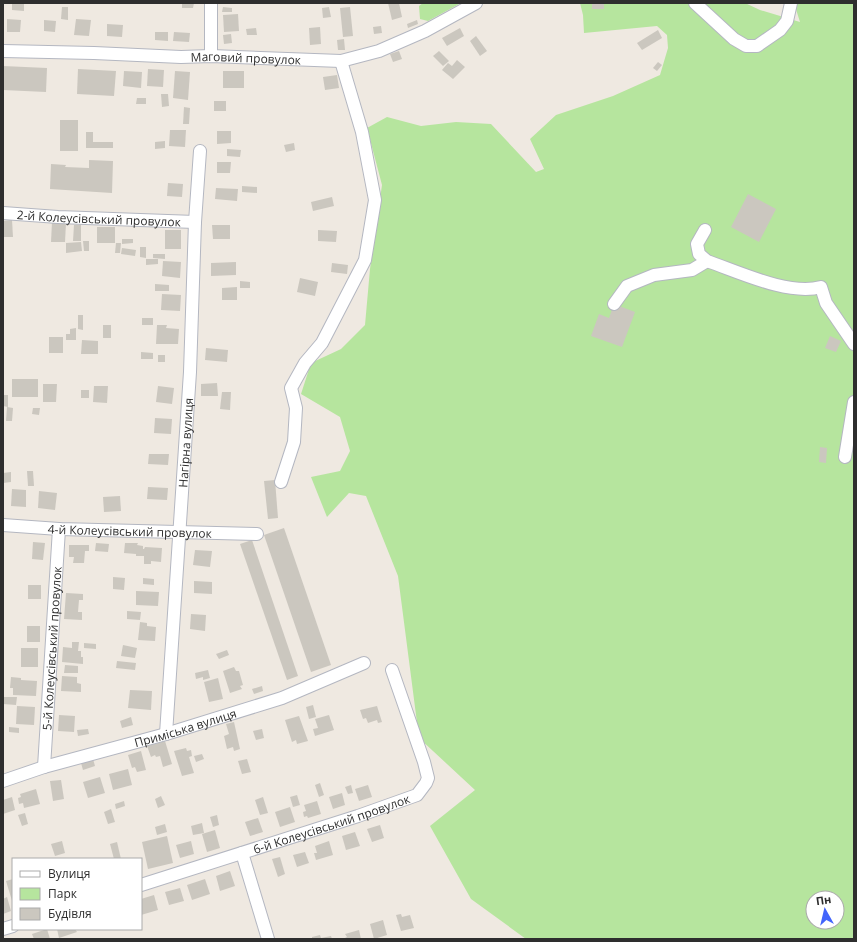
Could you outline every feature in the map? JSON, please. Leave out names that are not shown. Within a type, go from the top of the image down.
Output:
[{"type":"street","points":[[211,3],[211,56]]},
{"type":"street","name":"Маговий провулок","points":[[3,51],[341,61],[379,51],[425,31],[476,3]]},
{"type":"street","points":[[695,3],[734,38],[746,46],[757,46],[780,30],[788,21],[791,3]]},
{"type":"street","points":[[281,482],[294,442],[296,408],[291,388],[305,363],[322,343],[365,260],[375,200],[362,132],[341,61]]},
{"type":"street","name":"Нагірна вулиця","points":[[166,734],[190,372],[195,222],[200,151]]},
{"type":"street","name":"2-й Колеусівський провулок","points":[[3,213],[58,217],[195,222]]},
{"type":"street","points":[[705,230],[697,244],[699,254],[707,261],[781,286],[812,290],[821,287],[826,303],[854,344]]},
{"type":"street","points":[[614,304],[627,286],[654,275],[692,270],[707,261]]},
{"type":"street","points":[[845,457],[854,402]]},
{"type":"street","name":"4-й Колеусівський провулок","points":[[3,525],[59,529],[256,534]]},
{"type":"street","name":"5-й Колеусівський провулок","points":[[44,767],[59,529]]},
{"type":"street","name":"Приміська вулиця","points":[[3,781],[44,767],[166,734],[282,698],[364,663]]},
{"type":"street","name":"6-й Колеусівський провулок","points":[[142,885],[358,816],[417,795],[428,778],[424,762],[392,670]]},
{"type":"street","points":[[242,853],[268,939]]},
{"type":"green space","points":[[423,3],[461,3],[428,21],[420,19],[419,6]]},
{"type":"green space","points":[[580,3],[745,3],[760,10],[800,22],[794,3],[854,3],[854,939],[526,939],[471,899],[430,826],[475,790],[419,738],[398,576],[366,496],[349,493],[327,517],[311,477],[340,471],[350,451],[340,417],[301,394],[311,363],[341,349],[365,325],[370,269],[382,185],[367,128],[387,117],[421,126],[456,122],[491,124],[536,172],[544,169],[530,139],[556,115],[613,96],[660,75],[668,48],[667,35],[657,26],[584,33],[583,15]]},
{"type":"building","points":[[12,3],[24,3],[24,11],[12,10]]},
{"type":"building","points":[[182,3],[194,3],[193,8],[182,8]]},
{"type":"building","points":[[388,3],[399,3],[402,17],[392,20]]},
{"type":"building","points":[[592,3],[604,3],[604,9],[592,9]]},
{"type":"building","points":[[62,7],[68,7],[68,20],[61,19]]},
{"type":"building","points":[[223,7],[232,8],[232,12],[222,12]]},
{"type":"building","points":[[329,7],[331,17],[323,18],[322,8]]},
{"type":"building","points":[[350,7],[353,36],[343,37],[340,8]]},
{"type":"building","points":[[238,14],[239,31],[224,32],[223,15]]},
{"type":"building","points":[[7,19],[21,20],[20,32],[7,32]]},
{"type":"building","points":[[76,19],[91,20],[89,36],[74,35]]},
{"type":"building","points":[[44,20],[56,21],[55,32],[44,31]]},
{"type":"building","points":[[417,20],[418,24],[408,28],[407,24]]},
{"type":"building","points":[[107,24],[123,25],[122,37],[107,36]]},
{"type":"building","points":[[381,26],[382,33],[374,34],[373,27]]},
{"type":"building","points":[[320,27],[321,44],[310,45],[309,28]]},
{"type":"building","points":[[256,28],[257,35],[247,35],[246,29]]},
{"type":"building","points":[[460,28],[464,36],[447,46],[442,38]]},
{"type":"building","points":[[658,30],[662,38],[642,50],[637,43]]},
{"type":"building","points":[[155,32],[168,32],[168,41],[155,40]]},
{"type":"building","points":[[174,32],[190,33],[189,42],[173,41]]},
{"type":"building","points":[[231,34],[232,43],[224,44],[223,35]]},
{"type":"building","points":[[476,36],[487,51],[480,56],[470,41]]},
{"type":"building","points":[[344,39],[345,50],[338,50],[337,40]]},
{"type":"building","points":[[399,51],[402,59],[393,62],[390,54]]},
{"type":"building","points":[[439,51],[449,61],[443,66],[433,56]]},
{"type":"building","points":[[457,60],[465,67],[453,79],[442,70],[448,63],[452,66]]},
{"type":"building","points":[[658,62],[662,65],[657,71],[653,68]]},
{"type":"building","points":[[3,66],[47,68],[46,92],[3,90]]},
{"type":"building","points":[[78,69],[116,71],[114,96],[77,94]]},
{"type":"building","points":[[148,69],[164,70],[163,87],[147,86]]},
{"type":"building","points":[[124,71],[142,72],[141,88],[123,86]]},
{"type":"building","points":[[175,71],[190,72],[188,100],[173,98]]},
{"type":"building","points":[[223,71],[244,71],[244,88],[223,88]]},
{"type":"building","points":[[337,75],[339,88],[325,90],[323,77]]},
{"type":"building","points":[[161,94],[168,94],[169,106],[162,107]]},
{"type":"building","points":[[137,98],[146,98],[146,104],[136,104]]},
{"type":"building","points":[[214,101],[226,101],[226,111],[214,111]]},
{"type":"building","points":[[184,107],[190,108],[189,124],[183,124]]},
{"type":"building","points":[[60,120],[78,120],[78,151],[60,151]]},
{"type":"building","points":[[170,130],[186,130],[185,147],[169,146]]},
{"type":"building","points":[[217,131],[231,131],[231,143],[217,144]]},
{"type":"building","points":[[86,132],[93,132],[93,142],[113,142],[113,148],[86,148]]},
{"type":"building","points":[[165,141],[165,148],[155,149],[155,142]]},
{"type":"building","points":[[294,143],[295,150],[286,152],[284,145]]},
{"type":"building","points":[[227,149],[241,150],[240,157],[227,156]]},
{"type":"building","points":[[89,160],[113,161],[112,193],[50,189],[51,164],[66,165],[65,167],[89,168]]},
{"type":"building","points":[[217,162],[231,162],[230,173],[217,173]]},
{"type":"building","points":[[168,183],[183,184],[182,197],[167,196]]},
{"type":"building","points":[[242,186],[257,187],[257,193],[242,192]]},
{"type":"building","points":[[216,188],[238,189],[237,201],[215,199]]},
{"type":"building","points":[[748,194],[776,209],[759,242],[731,227]]},
{"type":"building","points":[[332,197],[334,206],[313,211],[311,202]]},
{"type":"building","points":[[12,220],[13,237],[3,237],[3,221]]},
{"type":"building","points":[[52,222],[66,223],[65,242],[51,242]]},
{"type":"building","points":[[74,225],[81,225],[81,241],[73,241]]},
{"type":"building","points":[[212,225],[230,225],[230,239],[213,239]]},
{"type":"building","points":[[97,227],[115,227],[115,243],[97,243]]},
{"type":"building","points":[[165,230],[181,230],[181,249],[165,249]]},
{"type":"building","points":[[318,230],[337,231],[336,242],[318,241]]},
{"type":"building","points":[[122,239],[133,239],[133,243],[122,244]]},
{"type":"building","points":[[83,241],[89,241],[89,251],[84,251]]},
{"type":"building","points":[[81,242],[82,251],[66,253],[66,243]]},
{"type":"building","points":[[116,243],[121,243],[120,253],[115,253]]},
{"type":"building","points":[[140,247],[146,247],[146,258],[140,257]]},
{"type":"building","points":[[122,248],[136,250],[135,256],[121,254]]},
{"type":"building","points":[[153,254],[165,254],[165,259],[153,258]]},
{"type":"building","points":[[146,259],[158,259],[158,264],[146,265]]},
{"type":"building","points":[[163,261],[181,262],[180,278],[162,276]]},
{"type":"building","points":[[236,262],[236,275],[211,276],[211,263]]},
{"type":"building","points":[[332,263],[348,265],[347,274],[331,272]]},
{"type":"building","points":[[300,278],[318,282],[315,296],[297,292]]},
{"type":"building","points":[[240,281],[250,282],[250,288],[240,288]]},
{"type":"building","points":[[155,284],[169,285],[169,291],[155,291]]},
{"type":"building","points":[[237,287],[237,300],[222,300],[222,288]]},
{"type":"building","points":[[162,294],[181,295],[180,311],[161,310]]},
{"type":"building","points":[[614,304],[635,312],[622,347],[591,336],[599,314],[609,318]]},
{"type":"building","points":[[78,315],[83,315],[83,330],[78,329]]},
{"type":"building","points":[[142,318],[153,318],[153,325],[142,325]]},
{"type":"building","points":[[103,325],[111,325],[111,338],[103,338]]},
{"type":"building","points":[[157,325],[167,325],[166,328],[179,329],[178,344],[156,344]]},
{"type":"building","points":[[76,328],[76,340],[66,340],[66,334],[70,334],[70,329]]},
{"type":"building","points":[[830,336],[841,341],[836,352],[825,348]]},
{"type":"building","points":[[49,337],[63,337],[63,353],[49,353]]},
{"type":"building","points":[[82,340],[98,341],[98,354],[81,354]]},
{"type":"building","points":[[206,348],[228,350],[227,362],[205,360]]},
{"type":"building","points":[[141,352],[153,353],[153,359],[141,359]]},
{"type":"building","points":[[158,355],[165,355],[165,362],[158,362]]},
{"type":"building","points":[[12,379],[38,379],[38,397],[12,397]]},
{"type":"building","points":[[217,383],[218,396],[201,396],[201,384]]},
{"type":"building","points":[[43,384],[57,384],[56,402],[43,402]]},
{"type":"building","points":[[94,386],[108,386],[107,403],[93,402]]},
{"type":"building","points":[[158,386],[174,388],[172,404],[156,402]]},
{"type":"building","points":[[81,390],[89,390],[89,398],[81,398]]},
{"type":"building","points":[[222,392],[231,392],[230,410],[220,409]]},
{"type":"building","points":[[3,395],[8,395],[8,407],[3,406]]},
{"type":"building","points":[[7,407],[13,408],[12,421],[6,421]]},
{"type":"building","points":[[33,408],[40,408],[39,415],[32,414]]},
{"type":"building","points":[[155,418],[172,419],[171,434],[154,433]]},
{"type":"building","points":[[820,447],[827,448],[826,463],[819,462]]},
{"type":"building","points":[[149,454],[169,454],[168,465],[148,464]]},
{"type":"building","points":[[27,471],[33,471],[34,486],[28,486]]},
{"type":"building","points":[[11,472],[11,482],[3,483],[3,473]]},
{"type":"building","points":[[275,480],[278,518],[268,519],[264,481]]},
{"type":"building","points":[[148,487],[168,488],[167,500],[147,499]]},
{"type":"building","points":[[12,489],[26,490],[26,507],[11,506]]},
{"type":"building","points":[[39,491],[57,493],[55,510],[38,508]]},
{"type":"building","points":[[120,496],[121,511],[104,512],[103,497]]},
{"type":"building","points":[[284,528],[331,665],[311,672],[264,535]]},
{"type":"building","points":[[252,540],[298,676],[287,680],[240,544]]},
{"type":"building","points":[[33,542],[45,543],[43,560],[32,559]]},
{"type":"building","points":[[96,543],[109,544],[108,552],[95,551]]},
{"type":"building","points":[[125,543],[138,543],[137,545],[143,546],[143,549],[145,547],[162,548],[161,562],[151,561],[151,564],[144,564],[144,556],[124,553]]},
{"type":"building","points":[[69,545],[89,545],[89,551],[85,551],[84,563],[73,563],[74,557],[69,557]]},
{"type":"building","points":[[195,550],[212,551],[210,567],[193,565]]},
{"type":"building","points":[[113,577],[125,578],[124,590],[113,589]]},
{"type":"building","points":[[143,578],[154,579],[154,585],[143,584]]},
{"type":"building","points":[[194,581],[212,582],[212,594],[194,593]]},
{"type":"building","points":[[28,585],[41,585],[41,599],[28,599]]},
{"type":"building","points":[[136,591],[159,592],[158,606],[136,605]]},
{"type":"building","points":[[66,593],[83,594],[83,600],[79,600],[78,612],[82,612],[82,620],[64,619]]},
{"type":"building","points":[[127,611],[141,612],[140,620],[127,619]]},
{"type":"building","points":[[191,614],[206,615],[205,631],[190,629]]},
{"type":"building","points":[[140,622],[147,623],[147,626],[156,627],[155,641],[138,640]]},
{"type":"building","points":[[27,626],[40,626],[40,642],[27,642]]},
{"type":"building","points":[[72,642],[79,642],[78,651],[81,651],[83,664],[62,662],[63,647],[72,648]]},
{"type":"building","points":[[84,643],[96,644],[96,649],[84,648]]},
{"type":"building","points":[[123,645],[137,648],[135,658],[121,656]]},
{"type":"building","points":[[21,648],[38,648],[38,667],[21,667]]},
{"type":"building","points":[[227,650],[229,655],[219,659],[216,654]]},
{"type":"building","points":[[117,661],[136,663],[135,670],[116,668]]},
{"type":"building","points":[[65,665],[78,666],[78,673],[64,673]]},
{"type":"building","points":[[234,667],[236,671],[239,671],[243,685],[240,686],[242,689],[230,693],[223,671]]},
{"type":"building","points":[[208,670],[210,678],[203,680],[203,677],[196,679],[195,673]]},
{"type":"building","points":[[62,676],[77,677],[77,683],[81,684],[81,692],[61,691]]},
{"type":"building","points":[[11,677],[21,678],[21,680],[37,681],[36,696],[13,695],[13,688],[10,688]]},
{"type":"building","points":[[218,678],[223,699],[209,702],[204,682]]},
{"type":"building","points":[[262,686],[263,691],[254,694],[252,689]]},
{"type":"building","points":[[130,690],[152,691],[151,710],[128,708]]},
{"type":"building","points":[[3,697],[17,697],[16,705],[3,704]]},
{"type":"building","points":[[313,705],[316,717],[309,719],[306,707]]},
{"type":"building","points":[[17,706],[35,707],[34,725],[16,724]]},
{"type":"building","points":[[377,706],[382,722],[378,723],[377,720],[368,723],[366,718],[363,719],[360,710]]},
{"type":"building","points":[[59,715],[75,716],[74,732],[58,731]]},
{"type":"building","points":[[329,715],[334,730],[315,736],[313,729],[318,728],[315,719]]},
{"type":"building","points":[[299,716],[308,741],[297,744],[296,740],[292,742],[285,720]]},
{"type":"building","points":[[131,717],[133,725],[122,728],[120,721]]},
{"type":"building","points":[[234,722],[240,749],[234,751],[233,747],[227,749],[224,736],[229,734],[226,724]]},
{"type":"building","points":[[9,727],[19,728],[19,733],[9,732]]},
{"type":"building","points":[[88,729],[89,734],[78,736],[77,730]]},
{"type":"building","points":[[262,729],[264,738],[256,740],[253,731]]},
{"type":"building","points":[[165,741],[172,764],[163,767],[160,756],[156,757],[155,755],[151,757],[147,746]]},
{"type":"building","points":[[186,748],[187,751],[191,750],[192,756],[189,757],[194,773],[182,776],[174,751]]},
{"type":"building","points":[[141,751],[146,770],[137,772],[135,767],[132,768],[128,755]]},
{"type":"building","points":[[202,754],[204,759],[196,762],[194,756]]},
{"type":"building","points":[[93,759],[95,766],[83,770],[81,763]]},
{"type":"building","points":[[247,759],[251,772],[242,774],[238,761]]},
{"type":"building","points":[[128,769],[132,785],[113,790],[109,774]]},
{"type":"building","points":[[100,777],[105,793],[88,798],[83,782]]},
{"type":"building","points":[[61,780],[64,799],[53,801],[50,781]]},
{"type":"building","points":[[320,783],[324,795],[319,797],[315,785]]},
{"type":"building","points":[[351,785],[353,793],[348,794],[345,787]]},
{"type":"building","points":[[368,785],[372,797],[359,801],[355,789]]},
{"type":"building","points":[[36,789],[40,804],[24,808],[23,803],[19,804],[18,798],[21,797],[20,794]]},
{"type":"building","points":[[342,793],[345,805],[333,809],[329,797]]},
{"type":"building","points":[[297,795],[300,805],[293,807],[290,797]]},
{"type":"building","points":[[161,796],[165,805],[158,808],[155,799]]},
{"type":"building","points":[[12,797],[15,810],[3,814],[3,800]]},
{"type":"building","points":[[263,797],[268,813],[260,815],[255,800]]},
{"type":"building","points":[[124,801],[125,806],[116,809],[115,804]]},
{"type":"building","points":[[317,801],[321,814],[308,818],[307,816],[304,817],[303,812],[306,811],[304,805]]},
{"type":"building","points":[[290,807],[295,822],[280,827],[275,812]]},
{"type":"building","points":[[111,809],[115,822],[108,824],[104,812]]},
{"type":"building","points":[[25,813],[28,824],[22,826],[18,815]]},
{"type":"building","points":[[217,815],[219,825],[213,827],[210,817]]},
{"type":"building","points":[[258,818],[263,832],[250,836],[245,822]]},
{"type":"building","points":[[202,823],[204,833],[193,835],[191,826]]},
{"type":"building","points":[[165,824],[167,832],[157,835],[155,827]]},
{"type":"building","points":[[380,825],[384,838],[372,842],[367,829]]},
{"type":"building","points":[[215,830],[220,848],[207,852],[202,834]]},
{"type":"building","points":[[355,832],[360,846],[346,850],[342,836]]},
{"type":"building","points":[[167,836],[173,863],[148,869],[142,842]]},
{"type":"building","points":[[62,841],[65,853],[55,856],[51,844]]},
{"type":"building","points":[[191,841],[194,854],[180,858],[176,845]]},
{"type":"building","points":[[329,841],[333,855],[316,860],[314,853],[317,853],[315,846]]},
{"type":"building","points":[[117,842],[121,858],[114,858],[110,844]]},
{"type":"building","points":[[305,852],[309,863],[297,867],[293,855]]},
{"type":"building","points":[[280,857],[285,874],[278,877],[272,859]]},
{"type":"building","points":[[230,871],[235,886],[220,891],[216,876]]},
{"type":"building","points":[[12,879],[12,901],[6,881]]},
{"type":"building","points":[[205,879],[210,894],[192,900],[187,885]]},
{"type":"building","points":[[180,888],[184,901],[169,905],[165,892]]},
{"type":"building","points":[[154,895],[158,910],[142,915],[142,899]]},
{"type":"building","points":[[7,897],[11,911],[3,914],[3,899]]},
{"type":"building","points":[[401,914],[402,917],[410,915],[414,928],[401,931],[396,915]]},
{"type":"building","points":[[383,920],[387,935],[374,939],[370,924]]},
{"type":"building","points":[[47,930],[50,939],[34,939],[32,934]]},
{"type":"building","points":[[57,930],[76,930],[77,932],[59,938]]},
{"type":"building","points":[[359,930],[361,939],[343,939],[347,937],[345,934]]},
{"type":"building","points":[[320,935],[321,938],[331,936],[332,939],[312,939],[312,937]]}]
